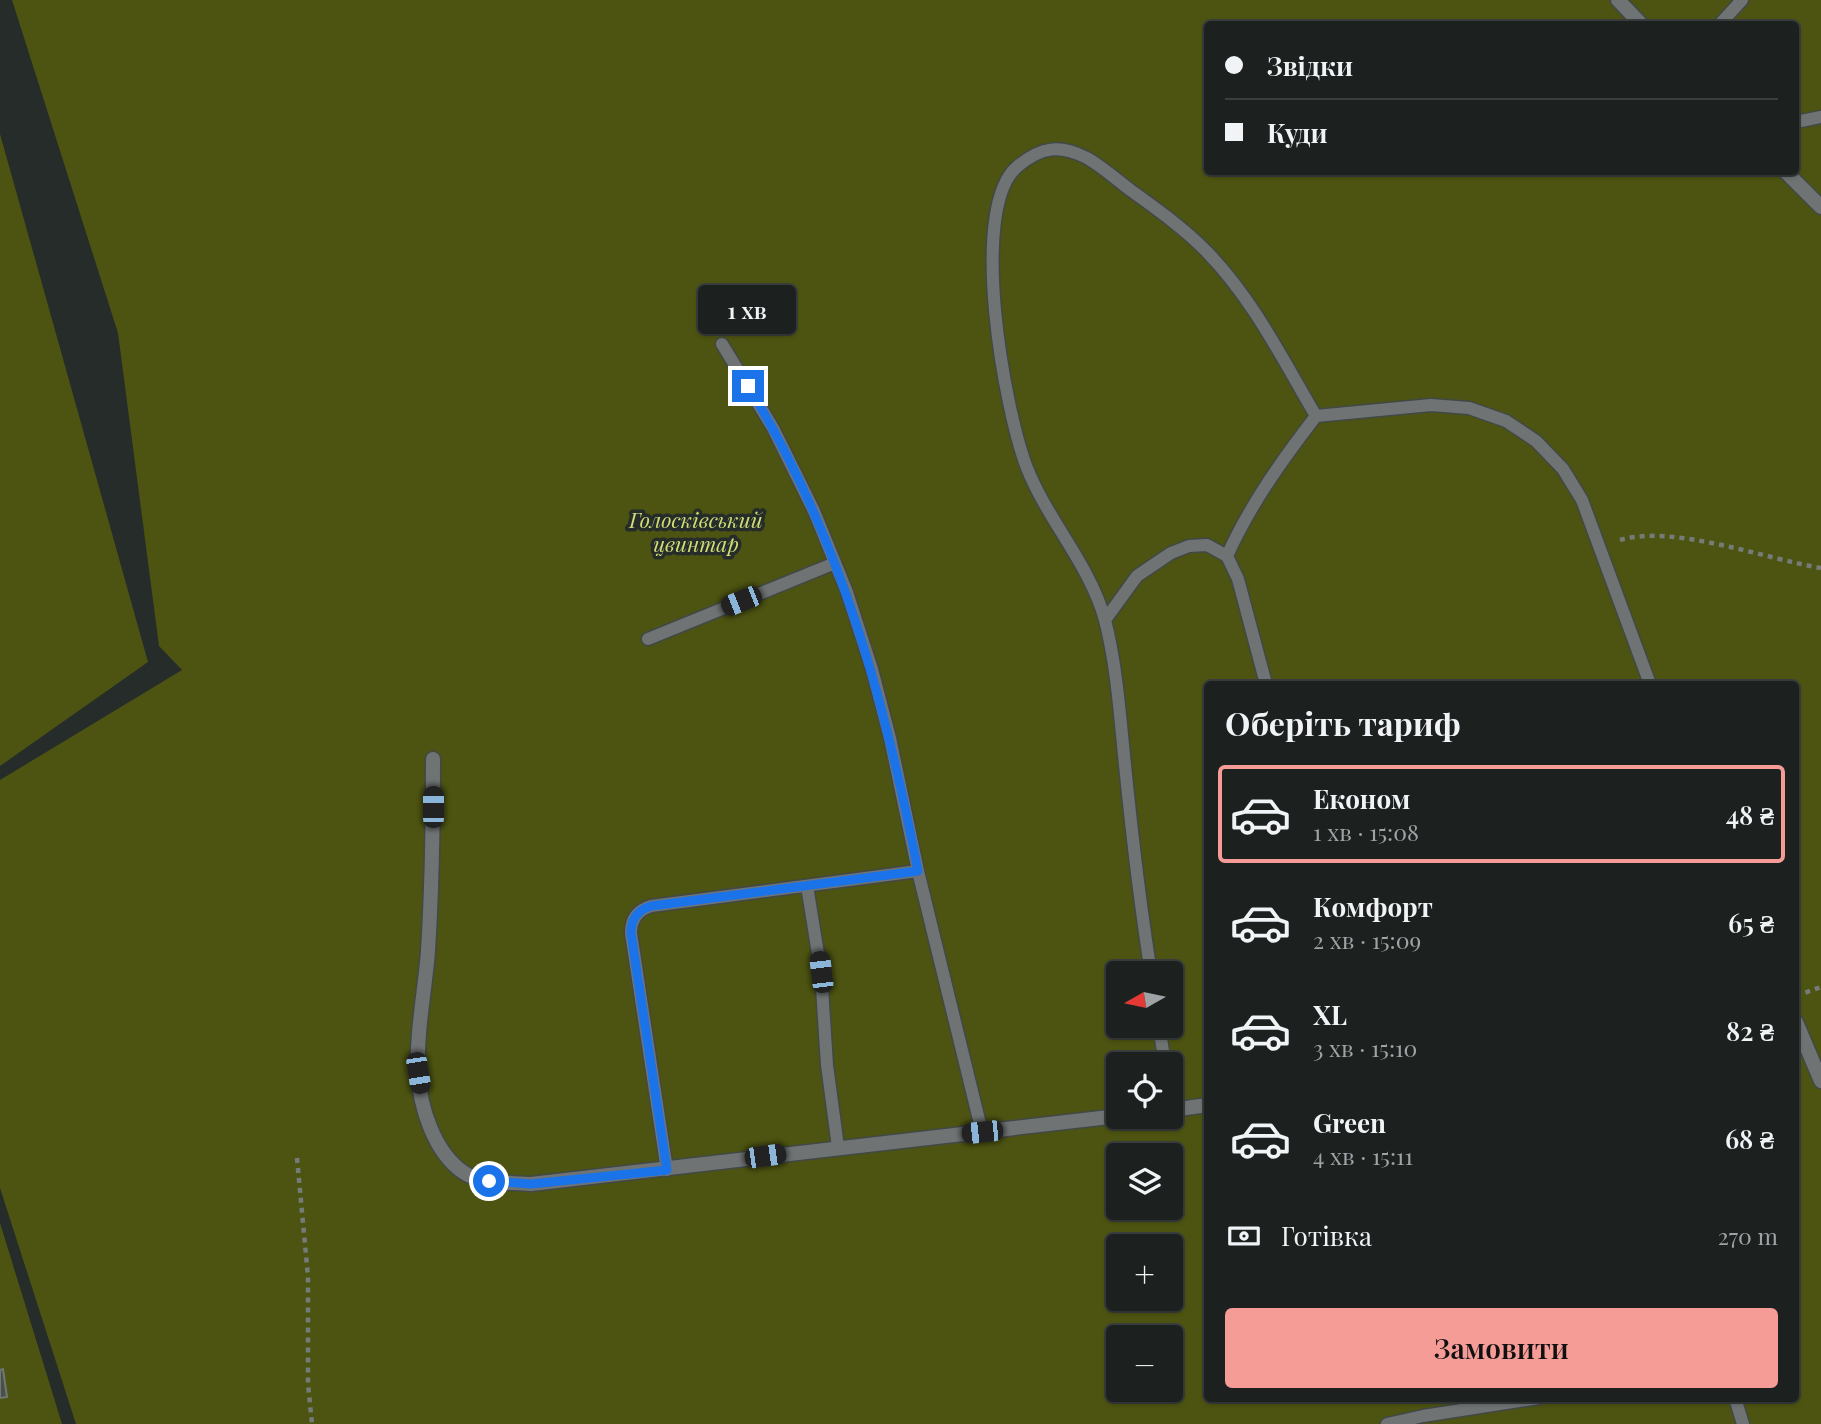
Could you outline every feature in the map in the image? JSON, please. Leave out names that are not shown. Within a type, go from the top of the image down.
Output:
[{"type":"street","points":[[1618,0],[1638,21]]},
{"type":"street","points":[[1789,175],[1821,207]]},
{"type":"street","points":[[433,759],[428,940],[418,1073],[424,1111],[442,1150],[464,1172],[489,1181],[531,1184],[1106,1117]]},
{"type":"street","points":[[1799,1030],[1821,1081]]},
{"type":"street","points":[[1183,1106],[1204,1105]]},
{"type":"lane","points":[[1723,21],[1742,0]]},
{"type":"lane","points":[[1799,121],[1821,117]]},
{"type":"lane","points":[[1149,961],[1137,882],[1116,684],[1105,620],[1093,586],[1049,513],[1027,468],[1012,420],[1002,371],[993,251],[996,204],[1012,170],[1034,152],[1060,148],[1087,159],[1154,208],[1206,251],[1245,297],[1316,416]]},
{"type":"lane","points":[[722,344],[773,428],[814,511],[872,669],[982,1132]]},
{"type":"lane","points":[[1227,556],[1240,527],[1262,490],[1316,416],[1430,405],[1469,408],[1506,421],[1536,441],[1563,469],[1582,500],[1649,681]]},
{"type":"lane","points":[[1105,620],[1137,576],[1171,552],[1189,546],[1207,545],[1227,556],[1238,579],[1265,681]]},
{"type":"lane","points":[[648,639],[835,563]]},
{"type":"lane","points":[[667,1170],[631,933],[634,918],[638,913],[651,906],[918,871]]},
{"type":"lane","points":[[807,886],[821,972],[827,1065],[838,1147]]},
{"type":"lane","points":[[1387,1424],[1513,1402]]},
{"type":"lane","points":[[1736,1402],[1743,1424]]},
{"type":"path","points":[[1600,546],[1627,538],[1663,537],[1715,543],[1790,563],[1821,568]]},
{"type":"path","points":[[1799,995],[1821,987]]},
{"type":"path","points":[[297,1158],[308,1276],[308,1384],[312,1424]]},
{"type":"green space","name":"Голосківський цвинтар","points":[[12,0],[1821,0],[1821,1424],[76,1424],[0,1188],[0,780],[182,670],[159,646],[118,333]]},
{"type":"green space","points":[[0,134],[148,662],[0,766]]},
{"type":"green space","points":[[0,1223],[62,1424],[0,1424]]},
{"type":"building","points":[[3,1369],[7,1397],[0,1398],[0,1370]]},
{"type":"route","points":[[489,1181],[531,1184],[667,1170],[631,933],[634,918],[644,908],[918,871],[890,738],[872,669],[847,592],[814,511],[773,428],[748,386]]}]
